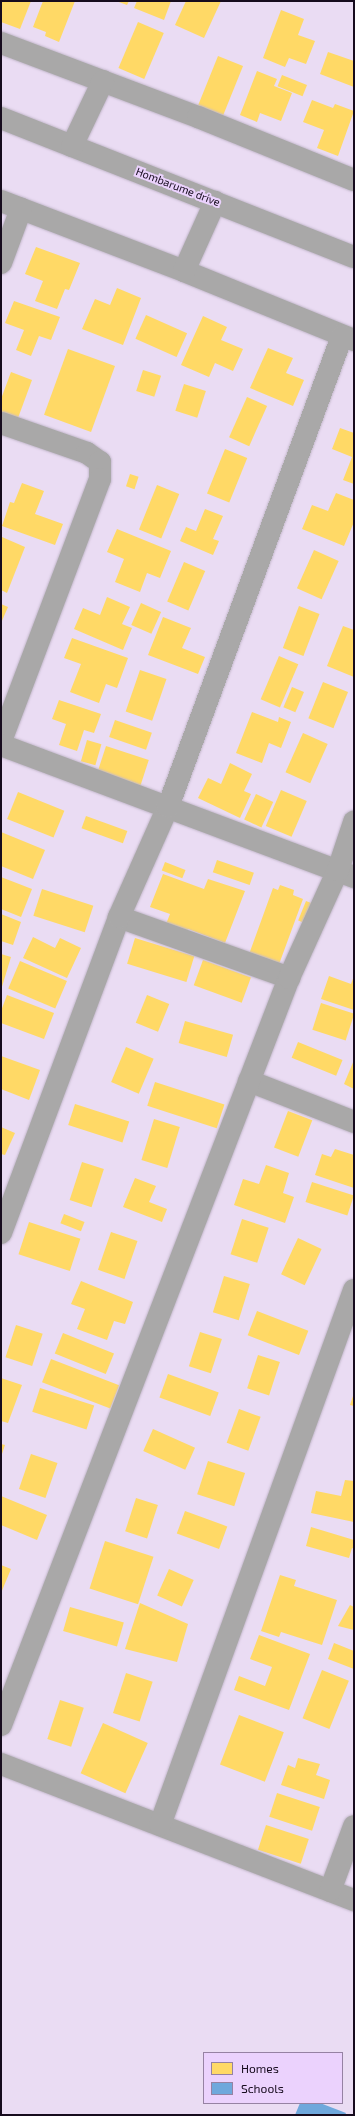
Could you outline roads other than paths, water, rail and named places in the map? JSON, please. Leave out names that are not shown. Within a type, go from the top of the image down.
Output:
[{"type":"street","points":[[1,43],[198,117],[354,180]]},
{"type":"street","points":[[72,146],[103,81]]},
{"type":"street","name":"Hombarume drive","points":[[1,118],[354,257]]},
{"type":"street","points":[[1,201],[184,271],[348,338],[168,807],[119,917],[1,1233]]},
{"type":"street","points":[[184,271],[215,202]]},
{"type":"street","points":[[1,263],[21,209]]},
{"type":"street","points":[[1,423],[87,453],[100,462],[100,480],[1,741]]},
{"type":"street","points":[[1,745],[346,874]]},
{"type":"street","points":[[1,1725],[289,978],[346,874],[354,822]]},
{"type":"street","points":[[119,917],[289,978]]},
{"type":"street","points":[[249,1081],[354,1122]]},
{"type":"street","points":[[160,1825],[354,1290]]},
{"type":"street","points":[[1,1764],[354,1900]]},
{"type":"street","points":[[330,1891],[354,1826]]}]
